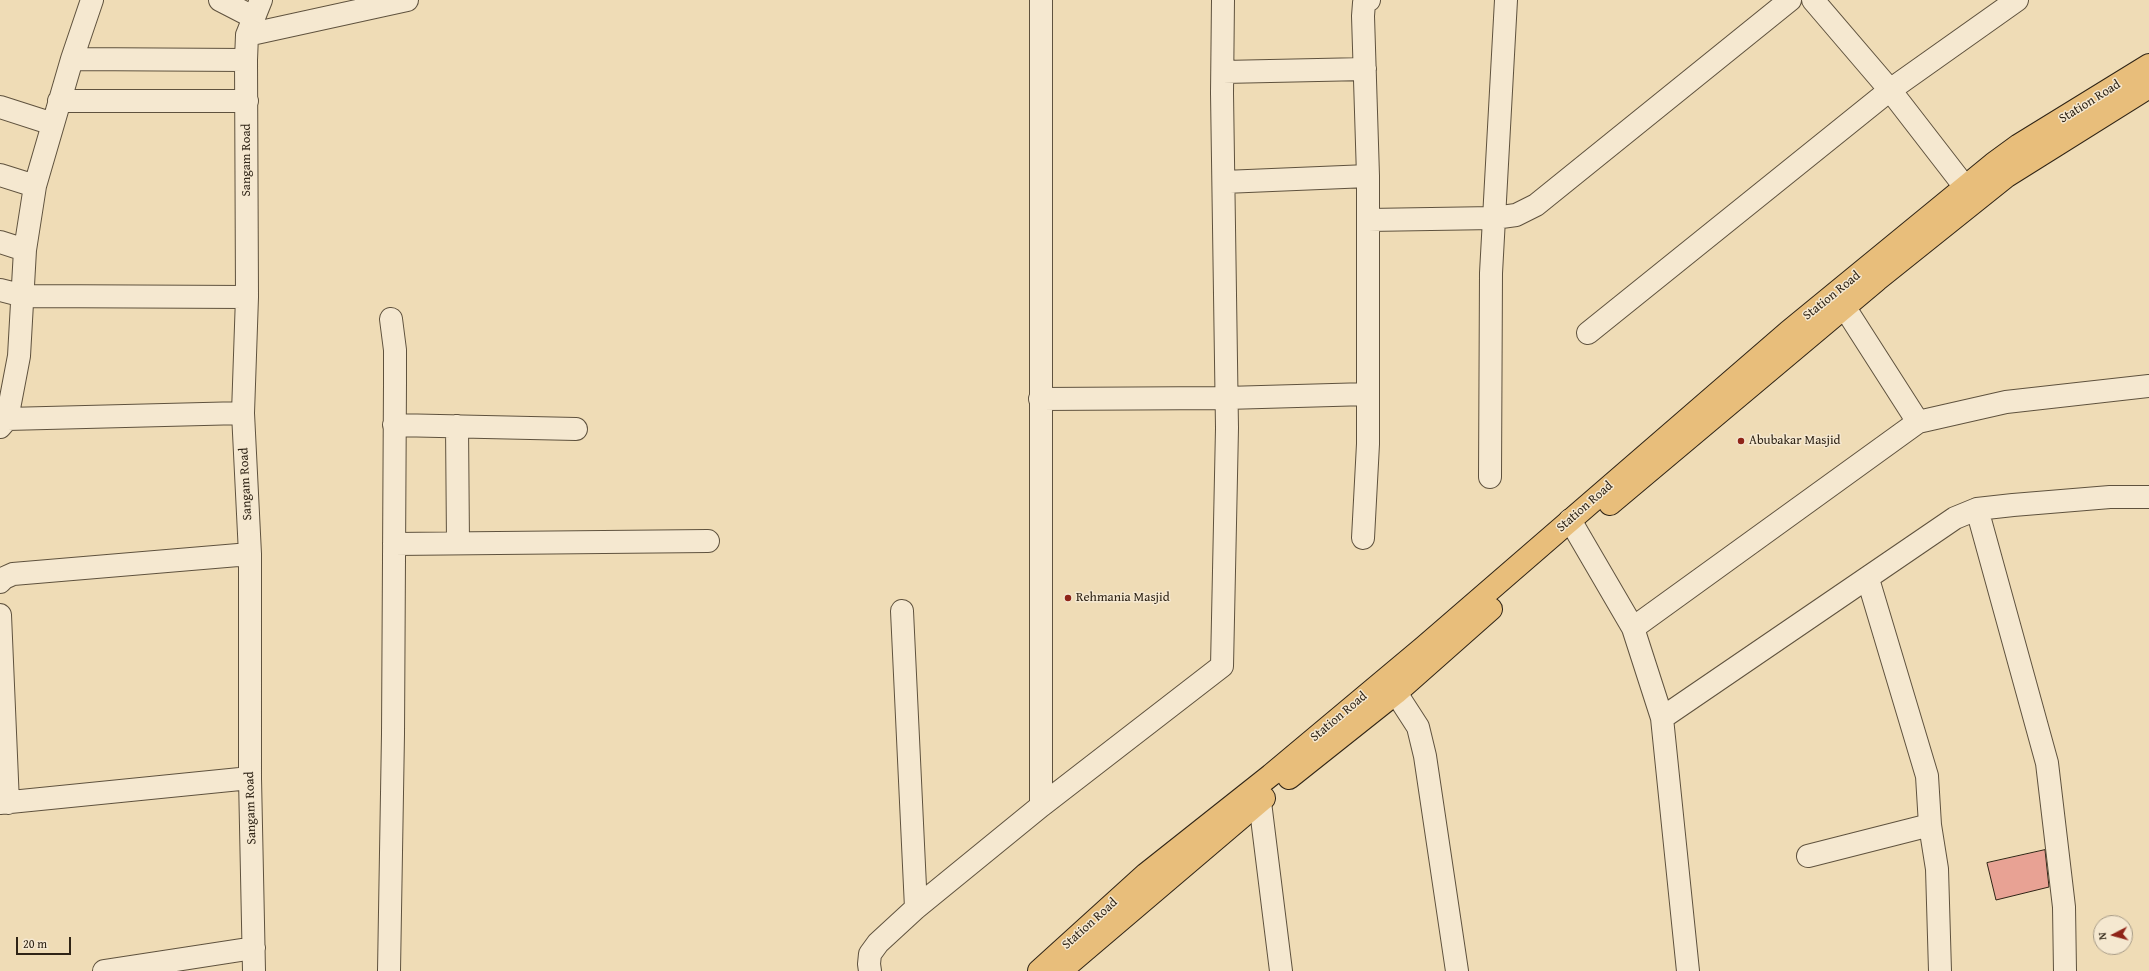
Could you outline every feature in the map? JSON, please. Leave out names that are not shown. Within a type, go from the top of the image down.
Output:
[{"type":"main road","name":"Station Road","points":[[1060,971],[1260,802],[1396,693],[1573,526],[1788,332],[1965,187],[2019,145],[2149,65]]},
{"type":"main road","name":"Station Road","points":[[1039,971],[1146,874],[1271,775],[1406,662],[1573,526],[2007,176],[2149,87]]},
{"type":"street","points":[[92,0],[59,101],[46,153],[35,186],[25,250],[24,296],[9,354],[4,423],[243,413]]},
{"type":"street","points":[[220,0],[254,18],[407,0]]},
{"type":"street","points":[[1041,0],[1041,806]]},
{"type":"street","points":[[870,971],[870,954],[878,943],[916,908],[1041,806],[1222,666],[1226,398],[1223,0]]},
{"type":"street","points":[[1363,538],[1368,444],[1368,176],[1363,16],[1364,2],[1369,0]]},
{"type":"street","points":[[1490,477],[1491,273],[1506,0]]},
{"type":"street","points":[[1368,220],[1494,218],[1516,215],[1536,205],[1790,0]]},
{"type":"street","points":[[1813,0],[1890,90],[1965,187]]},
{"type":"street","points":[[1588,333],[1890,90],[2017,0]]},
{"type":"street","name":"Sangam Road","points":[[254,18],[246,60],[246,297],[243,413],[250,554],[250,778],[254,971]]},
{"type":"street","points":[[72,59],[246,60]]},
{"type":"street","points":[[1223,72],[1365,69]]},
{"type":"street","points":[[59,101],[247,101]]},
{"type":"street","points":[[0,107],[53,124]]},
{"type":"street","points":[[0,175],[35,186]]},
{"type":"street","points":[[1224,182],[1368,176]]},
{"type":"street","points":[[0,242],[25,250]]},
{"type":"street","points":[[0,290],[24,296],[246,297]]},
{"type":"street","points":[[1845,308],[1918,422]]},
{"type":"street","points":[[389,971],[393,734],[395,350],[392,319]]},
{"type":"street","points":[[1634,628],[1880,448],[1918,422],[2006,402],[2149,386]]},
{"type":"street","points":[[1040,399],[1226,398],[1368,394]]},
{"type":"street","points":[[394,425],[576,429]]},
{"type":"street","points":[[457,426],[458,543]]},
{"type":"street","points":[[1662,718],[1868,579],[1954,518],[1977,509],[2110,497],[2149,497]]},
{"type":"street","points":[[1977,509],[2047,762],[2064,907],[2065,971]]},
{"type":"street","points":[[1573,526],[1634,628],[1662,718],[1688,971]]},
{"type":"street","points":[[394,544],[708,541]]},
{"type":"street","points":[[0,582],[4,578],[13,574],[250,554]]},
{"type":"street","points":[[1868,579],[1927,776],[1930,825],[1937,868],[1940,971]]},
{"type":"street","points":[[902,611],[916,908]]},
{"type":"street","points":[[0,615],[4,803],[250,778]]},
{"type":"street","points":[[1396,693],[1418,727],[1426,756],[1457,971]]},
{"type":"street","points":[[1260,802],[1280,971]]},
{"type":"street","points":[[1808,856],[1930,825]]},
{"type":"street","points":[[104,971],[254,948]]},
{"type":"building","points":[[2045,850],[2049,887],[1996,900],[1987,863]]},
{"type":"place","name":"Abubakar Masjid","points":[[1741,441]]},
{"type":"place","name":"Rehmania Masjid","points":[[1068,598]]}]
